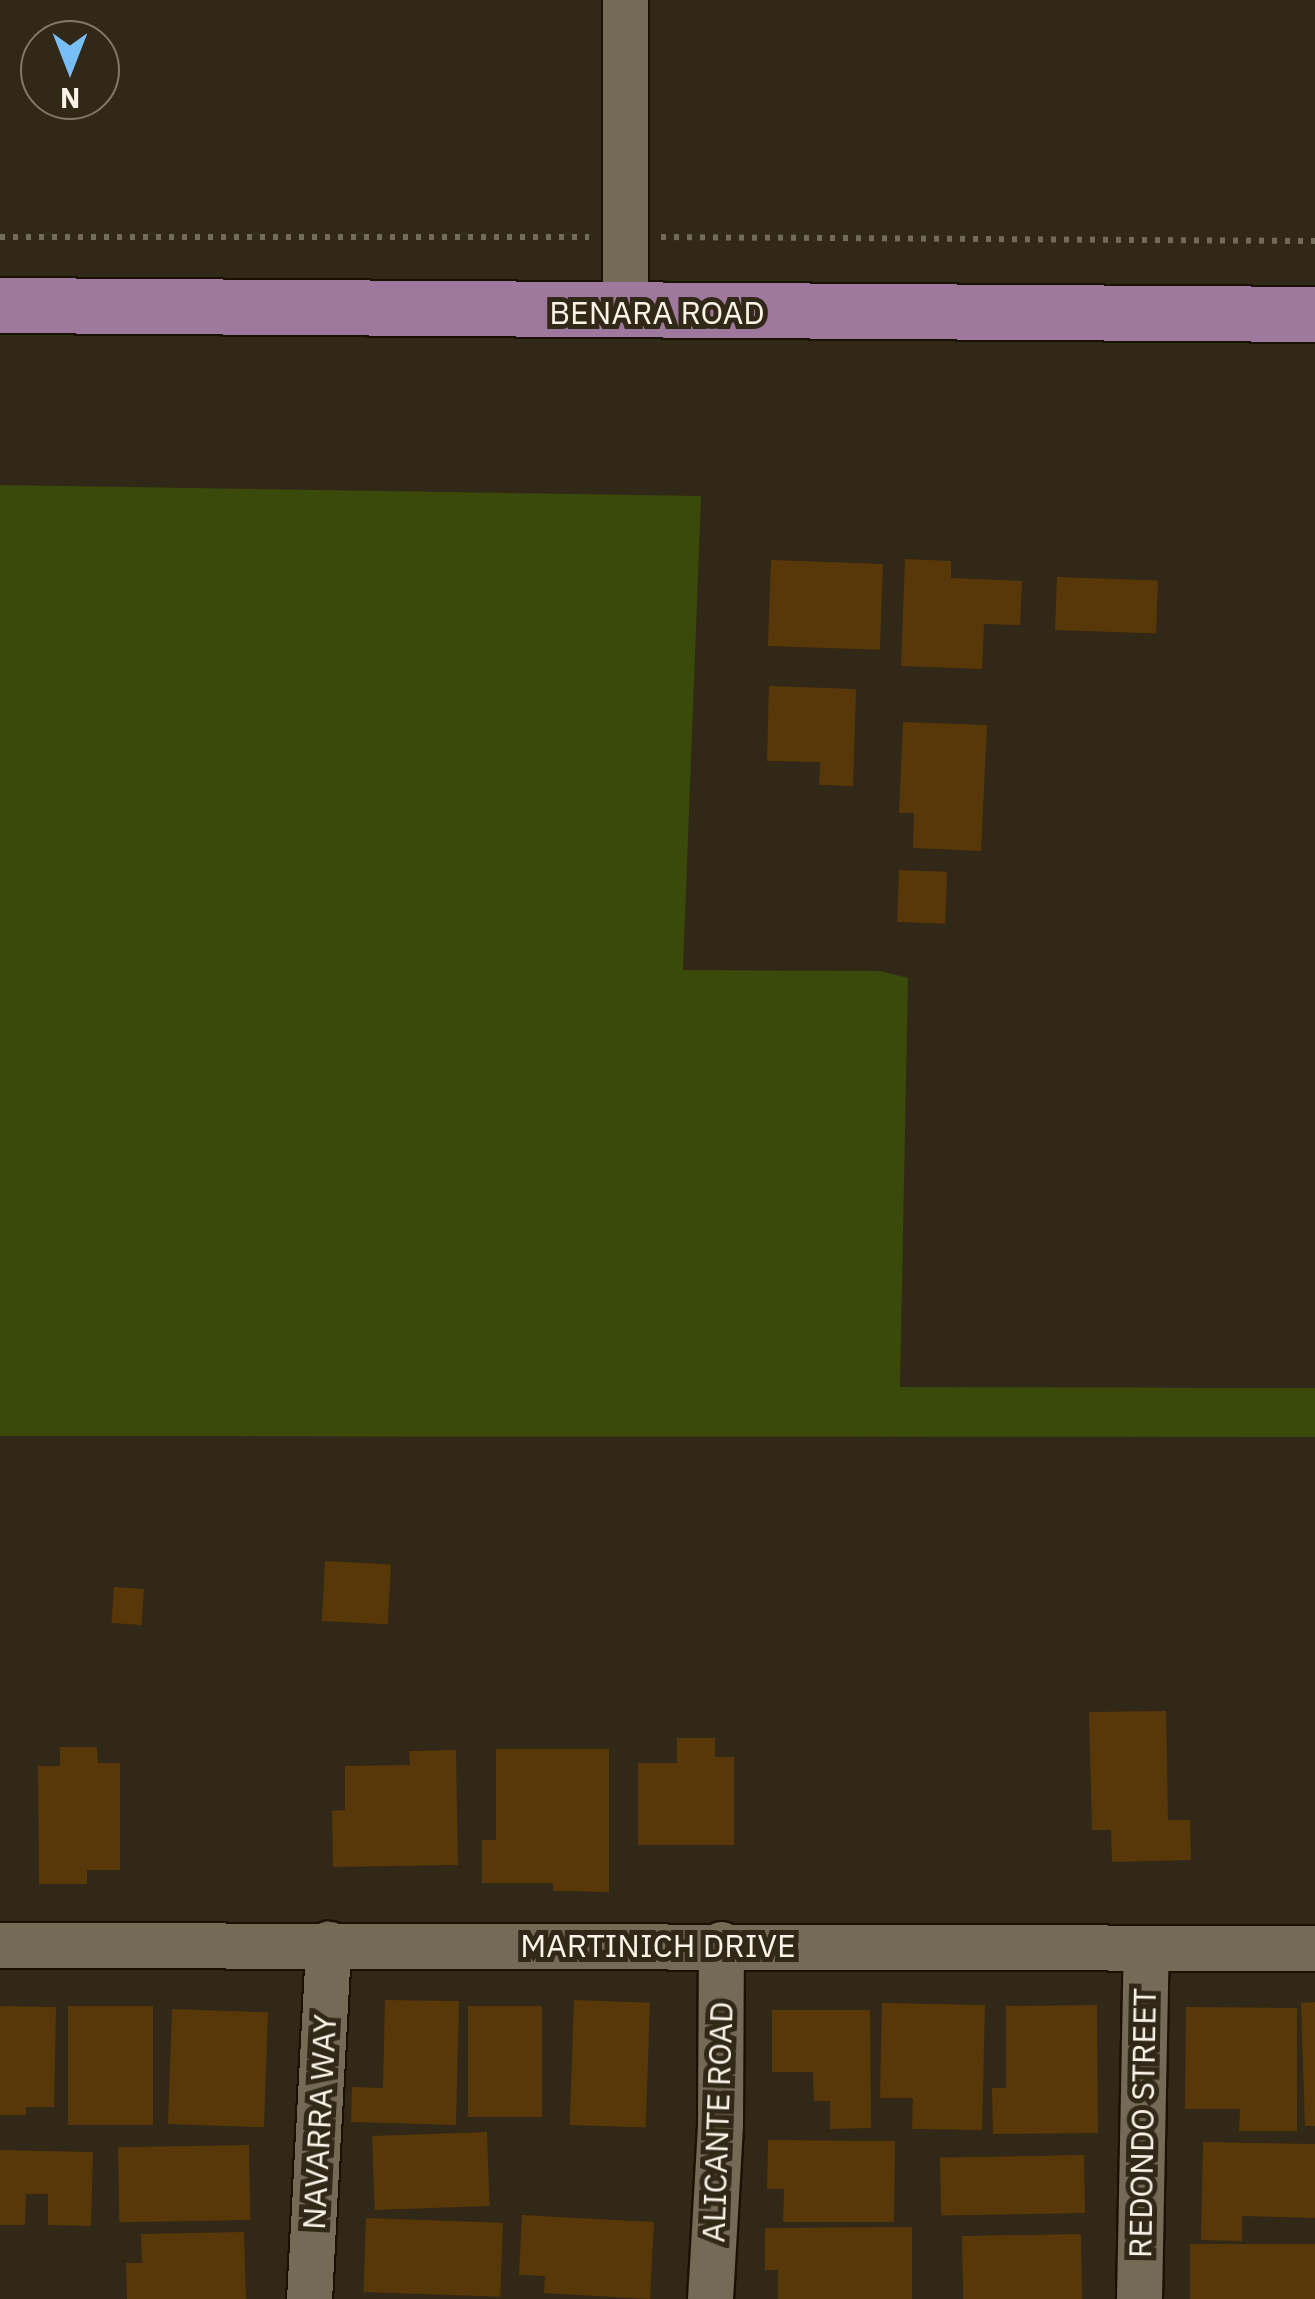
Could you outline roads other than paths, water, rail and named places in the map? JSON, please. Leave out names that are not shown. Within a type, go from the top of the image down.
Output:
[{"type":"main road","name":"BENARA ROAD","points":[[0,305],[1315,314]]},
{"type":"street","points":[[624,0],[625,312]]},
{"type":"street","name":"NAVARRA WAY","points":[[310,2299],[328,1944]]},
{"type":"street","name":"ALICANTE ROAD","points":[[710,2299],[720,2124],[721,1944]]},
{"type":"street","name":"MARTINICH DRIVE","points":[[0,1945],[1315,1948]]},
{"type":"street","name":"REDONDO STREET","points":[[1139,2299],[1146,1948]]}]
